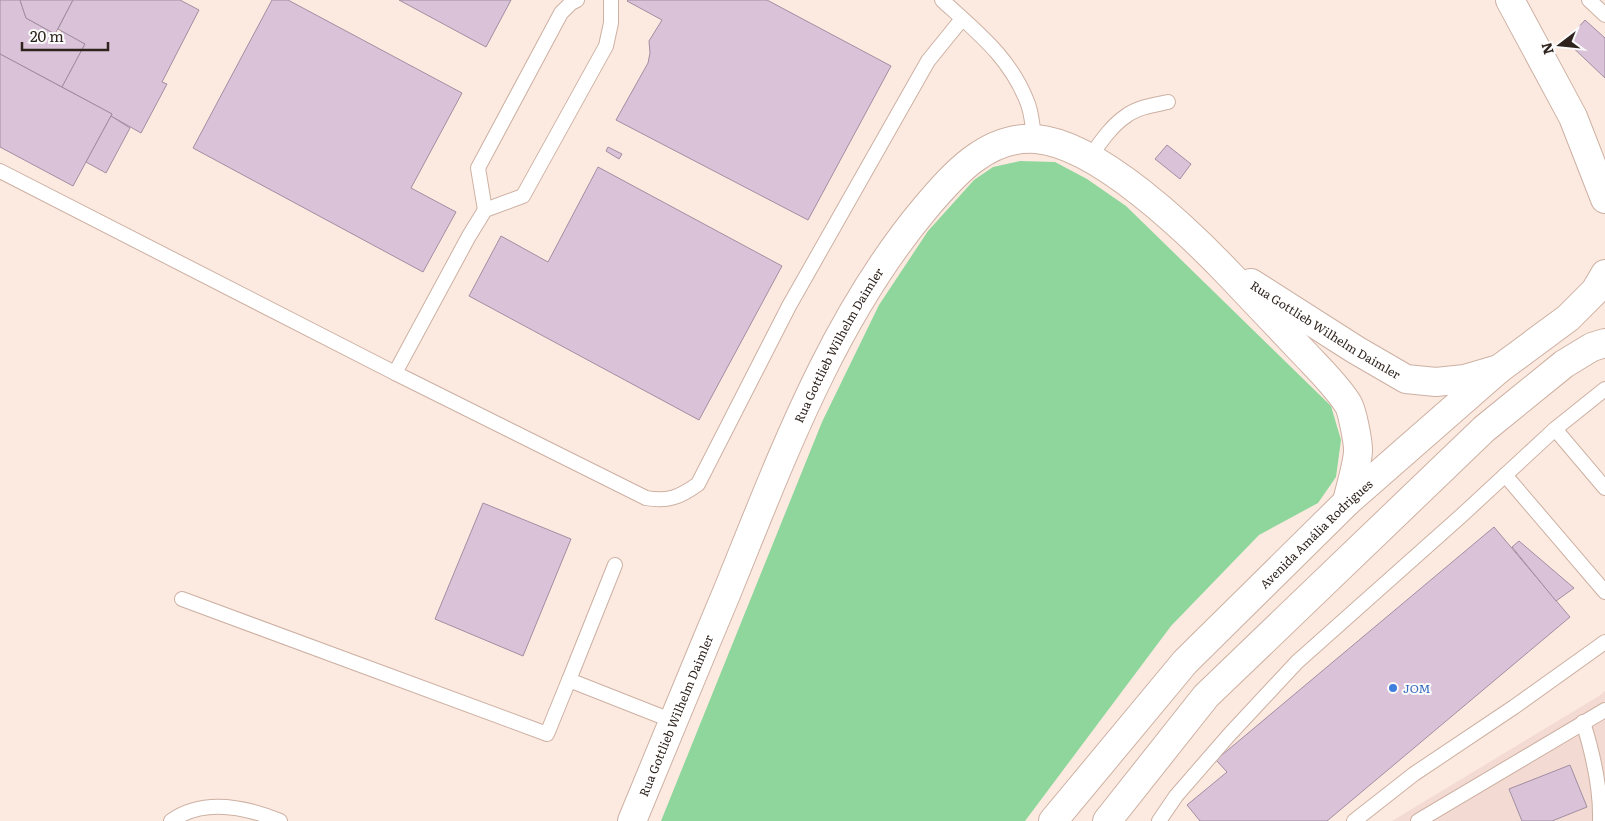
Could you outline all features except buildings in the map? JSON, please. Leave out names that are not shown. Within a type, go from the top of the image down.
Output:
[{"type":"street","points":[[1510,0],[1573,118],[1605,199]]},
{"type":"street","points":[[1573,118],[1605,151]]},
{"type":"street","name":"Rua Gottlieb Wilhelm Daimler","points":[[632,821],[798,419],[842,330],[864,292],[910,225],[938,192],[963,167],[982,153],[1003,143],[1034,139],[1065,145],[1089,158],[1120,177],[1168,216],[1216,260],[1326,377],[1350,407],[1358,450],[1347,502]]},
{"type":"street","name":"Rua Gottlieb Wilhelm Daimler","points":[[1216,260],[1356,350],[1406,379],[1436,382],[1465,379],[1499,369]]},
{"type":"street","name":"Avenida Amália Rodrigues","points":[[1053,821],[1185,662],[1347,502],[1499,369],[1568,318],[1595,291],[1605,274]]},
{"type":"street","points":[[1107,821],[1206,696],[1484,430],[1564,364],[1605,343]]},
{"type":"lane","points":[[485,210],[478,168],[561,13],[577,0]]},
{"type":"lane","points":[[395,373],[485,210],[523,196],[606,46],[611,0]]},
{"type":"lane","points":[[942,0],[998,52],[1010,68],[1028,105],[1034,139]]},
{"type":"lane","points":[[1589,0],[1605,15]]},
{"type":"lane","points":[[0,171],[395,373],[646,498],[658,500],[674,498],[698,484],[789,306],[928,61],[962,19]]},
{"type":"lane","points":[[1089,158],[1108,132],[1126,116],[1141,109],[1168,102]]},
{"type":"lane","points":[[1159,821],[1176,796],[1229,735],[1297,662],[1447,529],[1555,428],[1605,389]]},
{"type":"lane","points":[[1555,428],[1605,488]]},
{"type":"lane","points":[[1505,475],[1605,592]]},
{"type":"lane","points":[[182,599],[547,734],[615,566]]},
{"type":"lane","points":[[1354,821],[1414,774],[1514,707],[1605,642]]},
{"type":"lane","points":[[569,680],[673,721]]},
{"type":"lane","points":[[1418,821],[1605,710]]},
{"type":"lane","points":[[1584,722],[1594,758],[1600,821]]},
{"type":"lane","points":[[170,821],[178,816],[195,815],[217,806],[258,812],[280,821]]},
{"type":"shaded area","points":[[1605,691],[1605,821],[1392,821],[1599,696]]},
{"type":"green space","points":[[1020,161],[1055,162],[1087,179],[1126,206],[1331,406],[1341,440],[1336,477],[1318,503],[1259,535],[1171,626],[1025,821],[661,821],[822,422],[879,305],[928,231],[974,180],[993,167]]},
{"type":"place","name":"JOM","points":[[1393,688]]}]
